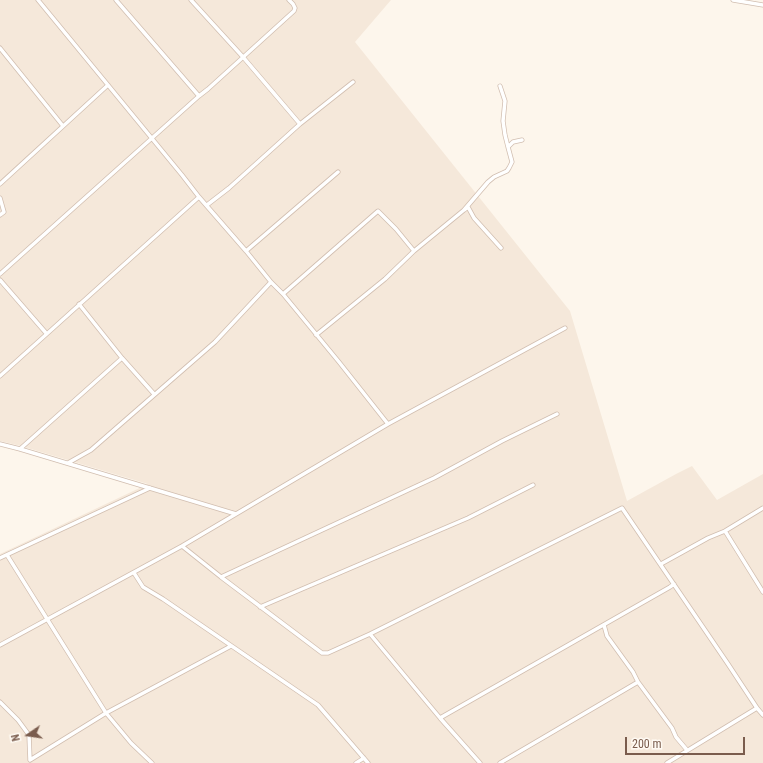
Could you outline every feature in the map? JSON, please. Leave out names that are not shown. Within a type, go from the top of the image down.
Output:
[{"type":"street","points":[[38,0],[199,197],[340,362],[388,424]]},
{"type":"street","points":[[116,0],[199,96]]},
{"type":"street","points":[[191,0],[300,124]]},
{"type":"street","points":[[0,274],[294,11],[295,8],[289,0]]},
{"type":"street","points":[[734,0],[763,5]]},
{"type":"street","points":[[0,48],[63,126]]},
{"type":"street","points":[[207,205],[229,188],[300,124],[354,82]]},
{"type":"street","points":[[0,184],[108,85]]},
{"type":"street","points":[[316,335],[385,279],[414,251],[464,210],[488,182],[494,177],[507,171],[512,162],[505,135],[503,121],[505,101],[500,86]]},
{"type":"street","points":[[508,147],[513,142],[522,140]]},
{"type":"street","points":[[246,251],[338,172]]},
{"type":"street","points":[[0,376],[199,197]]},
{"type":"street","points":[[0,198],[4,212],[0,215]]},
{"type":"street","points":[[464,210],[468,207],[474,218],[501,248]]},
{"type":"street","points":[[283,294],[378,211],[396,229],[414,251]]},
{"type":"street","points":[[0,280],[46,334]]},
{"type":"street","points":[[68,463],[91,450],[215,342],[271,282]]},
{"type":"street","points":[[79,304],[122,358],[154,394]]},
{"type":"street","points":[[0,645],[182,546],[388,424],[565,328]]},
{"type":"street","points":[[20,449],[122,358]]},
{"type":"street","points":[[221,577],[434,478],[502,441],[557,414]]},
{"type":"street","points":[[0,444],[236,514]]},
{"type":"street","points":[[260,607],[468,518],[533,485]]},
{"type":"street","points":[[0,558],[150,488]]},
{"type":"street","points":[[182,546],[322,653],[328,653],[370,634],[622,508],[661,564],[756,708],[763,714]]},
{"type":"street","points":[[661,564],[763,509]]},
{"type":"street","points":[[725,530],[763,592]]},
{"type":"street","points":[[7,555],[106,713],[131,743],[152,763]]},
{"type":"street","points":[[134,573],[143,587],[163,599],[318,705],[368,763]]},
{"type":"street","points":[[440,718],[674,584]]},
{"type":"street","points":[[604,625],[607,636],[634,672],[638,682],[672,728],[676,737],[686,750]]},
{"type":"street","points":[[370,634],[440,718],[480,763]]},
{"type":"street","points":[[0,702],[18,720],[29,735],[30,760],[106,713],[231,646]]},
{"type":"street","points":[[500,763],[638,682]]},
{"type":"street","points":[[667,763],[756,708]]},
{"type":"street","points":[[356,763],[364,758]]},
{"type":"shaded area","points":[[0,0],[391,0],[355,42],[570,311],[627,501],[692,466],[717,500],[763,474],[763,763],[0,763],[0,554],[148,484],[0,441]]}]
